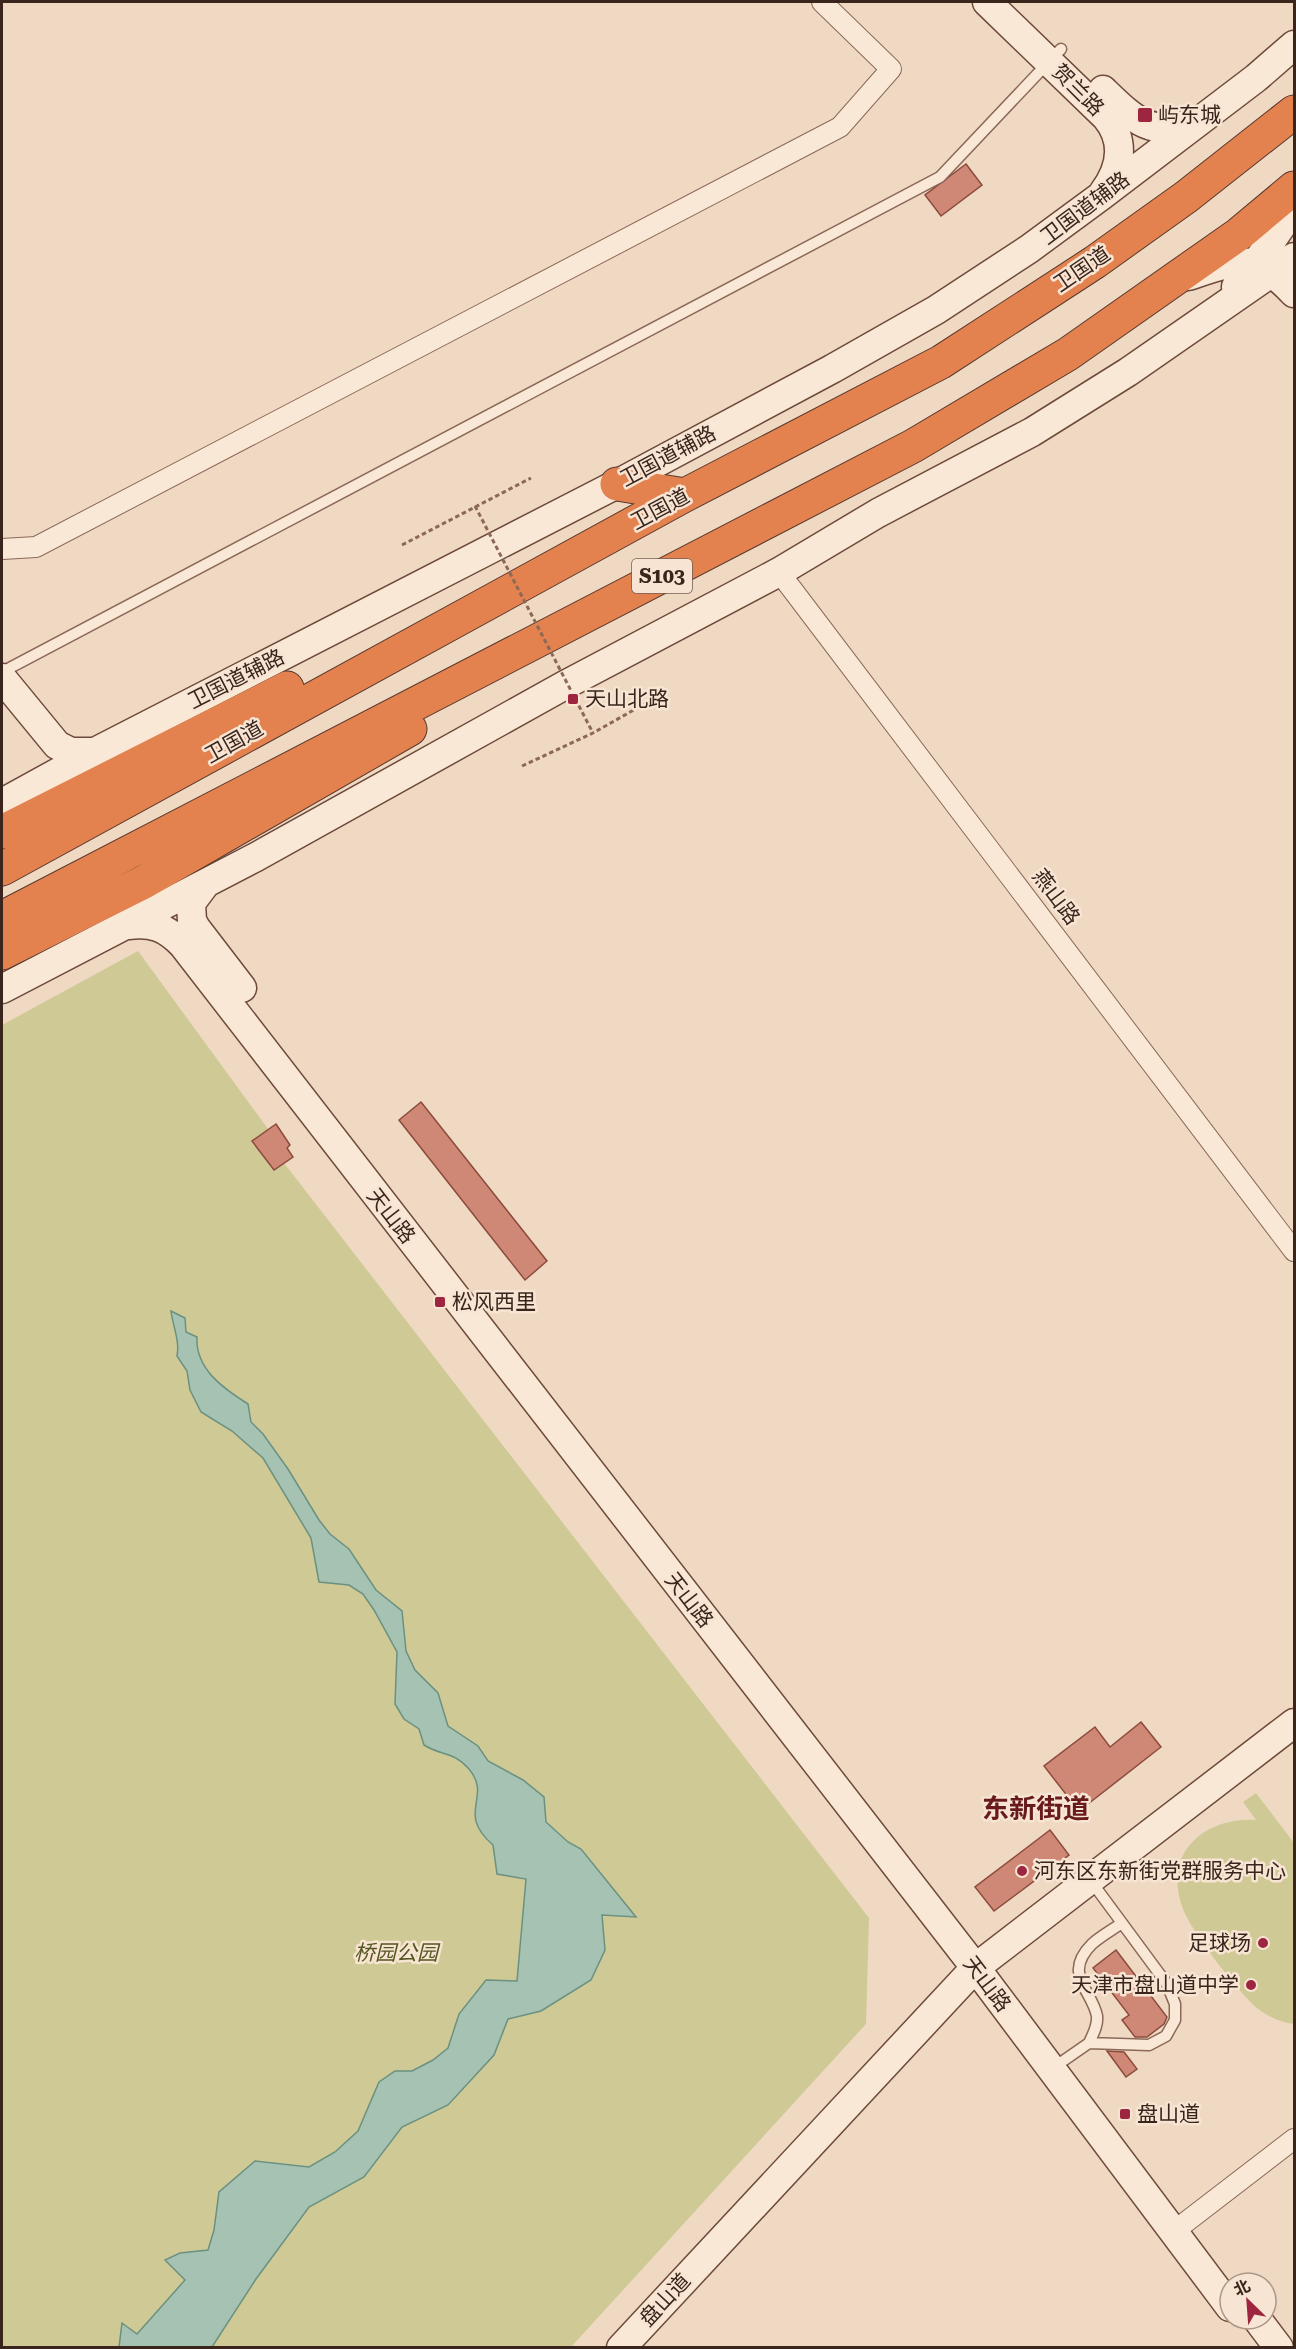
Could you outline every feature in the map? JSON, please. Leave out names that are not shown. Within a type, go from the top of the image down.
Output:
[{"type":"highway","name":"卫国道","points":[[2,869],[685,495],[867,402],[1000,326],[1186,197],[1294,112]]},
{"type":"highway","name":"S103","points":[[2,918],[913,446],[1068,354],[1239,234],[1294,188]]},
{"type":"highway","points":[[617,484],[685,495]]},
{"type":"highway","points":[[2,832],[422,620],[685,495]]},
{"type":"highway","points":[[2,953],[144,882],[369,753],[706,553]]},
{"type":"street","points":[[2,549],[36,547],[840,127],[891,69],[822,2]]},
{"type":"street","name":"贺兰路","points":[[987,2],[1140,123],[1155,127],[1176,128],[1200,120]]},
{"type":"street","name":"贺兰路","points":[[1011,2],[1106,117],[1118,136],[1118,165],[1101,196]]},
{"type":"street","name":"卫国道辅路","points":[[11,798],[94,752],[617,484],[832,369],[936,310],[1029,249],[1101,196],[1294,45]]},
{"type":"street","points":[[1294,208],[1280,262],[1294,293]]},
{"type":"street","points":[[2,989],[65,954],[128,925],[206,883],[565,685],[779,572],[878,513],[1032,432],[1213,314],[1280,262],[1289,238],[1294,208]]},
{"type":"street","points":[[1175,280],[1220,265],[1280,262]]},
{"type":"street","name":"燕山路","points":[[779,572],[1294,1251]]},
{"type":"street","points":[[2,678],[57,745],[71,752],[94,752]]},
{"type":"street","points":[[2,695],[38,740],[43,755],[40,768],[11,798]]},
{"type":"street","name":"天山路","points":[[206,883],[191,903],[192,921],[201,935],[984,1966],[1178,2228],[1218,2271]]},
{"type":"street","name":"天山路","points":[[128,925],[142,923],[163,927],[183,945],[984,1966],[1063,2061],[1218,2289]]},
{"type":"street","name":"盘山道","points":[[621,2348],[984,1966],[1294,1723]]},
{"type":"street","name":"盘山道","points":[[1092,1883],[1294,1736]]},
{"type":"street","name":"盘山道","points":[[638,2348],[984,1966]]},
{"type":"street","points":[[1178,2228],[1294,2139]]},
{"type":"street","points":[[1248,2331],[1261,2348]]},
{"type":"street","points":[[1266,2331],[1279,2348]]},
{"type":"lane","points":[[2,672],[940,177],[1055,55]]},
{"type":"lane","points":[[1089,2043],[1149,2045],[1166,2036],[1175,2020],[1175,2004],[1167,1984],[1092,1883]]},
{"type":"lane","points":[[1063,2061],[1089,2043],[1095,2029],[1096,2014],[1083,1991],[1079,1974],[1080,1965],[1093,1943],[1122,1923]]},
{"type":"path","points":[[402,545],[531,477]]},
{"type":"path","points":[[475,506],[593,733]]},
{"type":"path","points":[[522,766],[593,733],[645,703]]},
{"type":"green space","name":"桥园公园","points":[[138,951],[268,1129],[253,1141],[273,1170],[284,1163],[869,1918],[866,2024],[571,2347],[2,2348],[2,1025]]},
{"type":"green space","name":"天津市盘山道中学","points":[[1256,1793],[1294,1843],[1294,2024],[1266,2014],[1239,1989],[1195,1932],[1183,1909],[1178,1889],[1178,1871],[1183,1856],[1192,1843],[1204,1832],[1219,1825],[1256,1820],[1243,1802]]},
{"type":"shaded area","points":[[171,1311],[185,1318],[186,1332],[197,1337],[201,1359],[213,1377],[248,1404],[251,1422],[263,1434],[288,1469],[319,1520],[330,1534],[349,1549],[376,1590],[402,1611],[406,1651],[415,1670],[438,1693],[448,1726],[478,1746],[488,1761],[523,1780],[544,1797],[546,1822],[568,1842],[581,1849],[636,1917],[602,1915],[605,1950],[591,1980],[541,2011],[508,2019],[494,2055],[448,2105],[402,2127],[364,2177],[309,2207],[256,2279],[212,2347],[119,2347],[122,2323],[137,2334],[185,2280],[165,2260],[180,2253],[208,2250],[214,2230],[219,2192],[255,2161],[309,2167],[335,2152],[358,2131],[379,2082],[395,2071],[412,2071],[433,2060],[448,2048],[459,2014],[486,1980],[517,1981],[526,1879],[497,1874],[493,1845],[482,1833],[477,1823],[475,1814],[478,1788],[469,1769],[458,1759],[424,1745],[419,1729],[404,1719],[395,1704],[397,1652],[363,1594],[349,1585],[319,1582],[311,1538],[263,1458],[232,1431],[201,1412],[190,1390],[187,1371],[177,1356],[177,1339]]},
{"type":"building","points":[[966,164],[982,185],[941,216],[925,195]]},
{"type":"building","points":[[421,1102],[547,1261],[525,1280],[399,1120]]},
{"type":"building","points":[[276,1124],[290,1145],[287,1148],[293,1157],[274,1170],[252,1141]]},
{"type":"building","points":[[1141,1722],[1161,1747],[1079,1811],[1044,1766],[1095,1727],[1110,1747]]},
{"type":"building","name":"河东区东新街党群服务中心","points":[[1050,1830],[1069,1855],[994,1911],[975,1887]]},
{"type":"building","points":[[1116,1950],[1167,2017],[1164,2024],[1147,2037],[1135,2037],[1122,2020],[1129,2015],[1093,1968]]},
{"type":"building","points":[[1107,2051],[1124,2052],[1137,2069],[1126,2077]]},
{"type":"place","name":"屿东城","points":[[1145,115]]},
{"type":"place","name":"天山北路","points":[[573,699]]},
{"type":"place","name":"松风西里","points":[[440,1302]]},
{"type":"place","name":"河东区东新街党群服务中心","points":[[1022,1871]]},
{"type":"place","name":"足球场","points":[[1263,1943]]},
{"type":"place","name":"天津市盘山道中学","points":[[1251,1985]]},
{"type":"place","name":"盘山道","points":[[1125,2114]]},
{"type":"district","name":"东新街道","points":[[1036,1809]]}]
